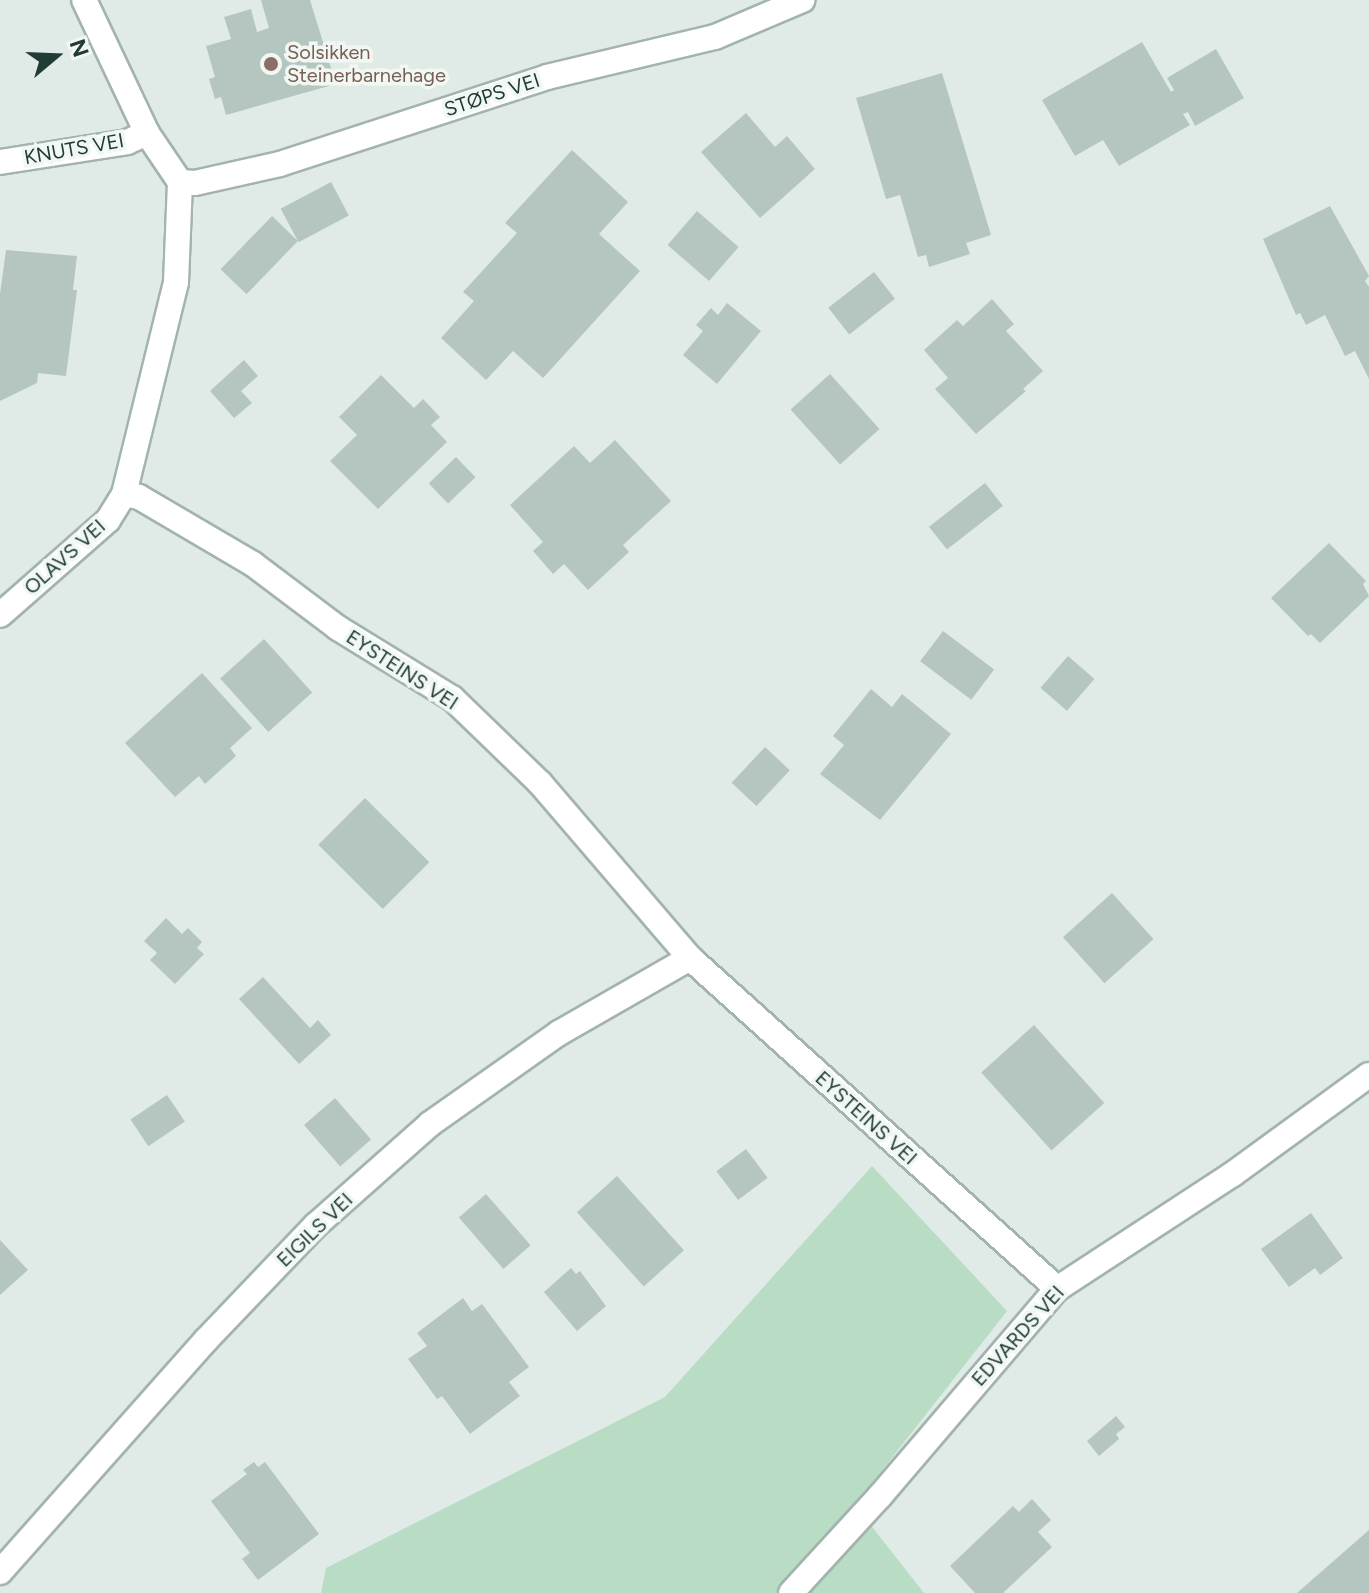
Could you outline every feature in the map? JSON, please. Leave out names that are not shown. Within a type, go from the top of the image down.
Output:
[{"type":"street","points":[[84,0],[147,133],[180,182],[176,282],[124,494]]},
{"type":"street","name":"STØPS VEI","points":[[180,182],[195,183],[280,164],[547,77],[715,37],[802,0]]},
{"type":"street","name":"KNUTS VEI","points":[[0,162],[127,142],[147,133]]},
{"type":"street","name":"OLAVS VEI","points":[[0,615],[108,520],[124,494]]},
{"type":"street","name":"EYSTEINS VEI","points":[[124,494],[139,497],[253,564],[338,628],[452,698],[540,783],[690,958],[1057,1289]]},
{"type":"street","name":"EIGILS VEI","points":[[0,1572],[206,1340],[328,1215],[430,1124],[559,1033],[690,958]]},
{"type":"street","name":"EDVARDS VEI","points":[[791,1593],[880,1496],[1057,1289],[1233,1174],[1369,1075]]},
{"type":"green space","points":[[872,1166],[1007,1311],[855,1505],[924,1593],[321,1593],[326,1568],[665,1397]]},
{"type":"building","points":[[261,0],[310,0],[336,84],[226,115],[221,97],[215,99],[209,79],[215,77],[206,46],[231,39],[224,17],[251,9],[257,32],[269,28]]},
{"type":"building","points":[[1142,42],[1171,92],[1174,90],[1167,78],[1216,49],[1244,98],[1195,126],[1188,112],[1183,114],[1190,125],[1119,166],[1103,140],[1075,156],[1042,100]]},
{"type":"building","points":[[942,73],[991,235],[966,243],[970,254],[929,267],[926,255],[918,257],[900,195],[886,199],[856,98]]},
{"type":"building","points":[[746,113],[775,147],[787,136],[815,169],[760,218],[701,152]]},
{"type":"building","points":[[572,150],[628,202],[599,234],[640,271],[543,378],[513,351],[486,380],[441,338],[474,301],[463,292],[517,233],[505,223]]},
{"type":"building","points":[[331,182],[349,216],[299,242],[281,209]]},
{"type":"building","points":[[1330,206],[1369,276],[1365,281],[1369,287],[1369,379],[1355,351],[1345,356],[1325,315],[1306,325],[1300,313],[1296,315],[1263,239]]},
{"type":"building","points":[[697,211],[739,247],[709,281],[667,245]]},
{"type":"building","points":[[272,216],[298,241],[246,294],[221,269]]},
{"type":"building","points":[[6,250],[77,256],[73,290],[77,290],[66,376],[38,373],[37,383],[0,401],[0,294]]},
{"type":"building","points":[[874,272],[895,299],[849,335],[828,308]]},
{"type":"building","points":[[992,299],[1014,324],[1006,331],[1043,371],[1023,389],[1026,391],[976,434],[935,389],[948,378],[924,350],[957,320],[963,326]]},
{"type":"building","points":[[727,303],[761,331],[717,384],[683,355],[703,331],[696,325],[711,308],[718,315]]},
{"type":"building","points":[[244,360],[258,376],[241,391],[252,403],[234,418],[210,391]]},
{"type":"building","points":[[830,374],[880,429],[840,464],[791,409]]},
{"type":"building","points":[[381,375],[414,408],[423,399],[440,417],[431,425],[447,442],[378,509],[330,461],[357,435],[339,417]]},
{"type":"building","points":[[615,440],[671,501],[623,545],[629,552],[588,590],[564,564],[553,574],[533,551],[543,542],[510,505],[574,446],[590,463]]},
{"type":"building","points":[[456,457],[475,477],[448,504],[429,483]]},
{"type":"building","points":[[985,483],[1003,506],[947,550],[929,527]]},
{"type":"building","points":[[1329,543],[1366,581],[1363,584],[1369,596],[1320,643],[1311,634],[1308,636],[1271,598]]},
{"type":"building","points":[[943,631],[994,670],[971,700],[920,661]]},
{"type":"building","points":[[264,639],[312,693],[268,732],[220,678]]},
{"type":"building","points":[[1068,656],[1094,679],[1067,711],[1040,688]]},
{"type":"building","points":[[202,673],[252,728],[230,748],[236,756],[205,784],[199,776],[175,797],[125,743]]},
{"type":"building","points":[[871,689],[892,707],[902,694],[951,734],[880,820],[820,774],[844,745],[833,736]]},
{"type":"building","points":[[765,747],[790,770],[756,806],[732,783]]},
{"type":"building","points":[[365,798],[429,862],[383,909],[318,845]]},
{"type":"building","points":[[1112,893],[1153,939],[1104,983],[1063,937]]},
{"type":"building","points":[[166,918],[182,934],[188,928],[202,942],[197,948],[204,954],[175,984],[150,960],[157,953],[144,941]]},
{"type":"building","points":[[263,977],[310,1028],[318,1020],[331,1035],[299,1064],[239,999]]},
{"type":"building","points":[[1034,1025],[1104,1103],[1051,1151],[981,1073]]},
{"type":"building","points":[[167,1095],[185,1122],[148,1146],[131,1120]]},
{"type":"building","points":[[335,1098],[371,1140],[340,1166],[304,1125]]},
{"type":"building","points":[[746,1149],[768,1178],[738,1200],[716,1171]]},
{"type":"building","points":[[617,1176],[684,1250],[644,1286],[577,1212]]},
{"type":"building","points":[[486,1194],[531,1245],[503,1269],[459,1218]]},
{"type":"building","points":[[1311,1213],[1343,1258],[1320,1275],[1315,1268],[1289,1287],[1261,1249]]},
{"type":"building","points":[[0,1240],[28,1270],[0,1295]]},
{"type":"building","points":[[571,1268],[576,1274],[580,1271],[606,1306],[577,1331],[544,1292]]},
{"type":"building","points":[[463,1298],[472,1311],[482,1304],[529,1367],[509,1382],[520,1396],[470,1434],[442,1396],[437,1399],[408,1359],[427,1346],[417,1333]]},
{"type":"building","points":[[1116,1416],[1125,1427],[1116,1434],[1119,1439],[1099,1456],[1087,1441]]},
{"type":"building","points":[[254,1462],[258,1467],[265,1462],[319,1534],[258,1580],[242,1559],[250,1553],[211,1501],[247,1474],[243,1470]]},
{"type":"building","points":[[1032,1499],[1051,1520],[1038,1532],[1052,1547],[1003,1593],[975,1593],[950,1566],[1013,1506],[1019,1512]]},
{"type":"building","points":[[1369,1530],[1369,1593],[1297,1593]]},
{"type":"place","name":"Solsikken Steinerbarnehage","points":[[271,64]]}]
